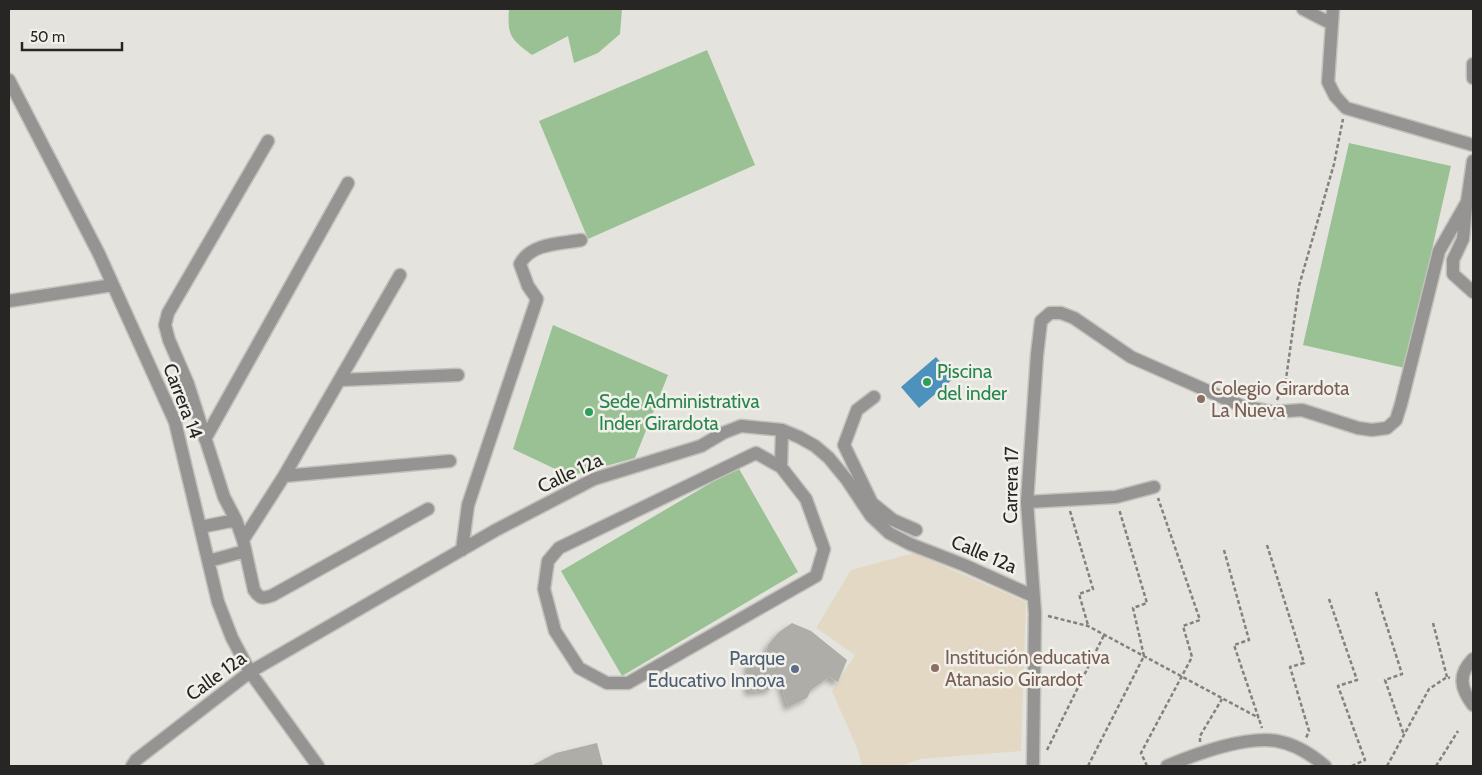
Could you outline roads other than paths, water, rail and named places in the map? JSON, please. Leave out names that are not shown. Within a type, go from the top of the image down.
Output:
[{"type":"street","points":[[1303,9],[1332,24]]},
{"type":"street","points":[[1333,9],[1328,82],[1335,96],[1346,108],[1473,145]]},
{"type":"street","points":[[1473,64],[1473,78]]},
{"type":"street","name":"Carrera 14","points":[[9,80],[99,254],[175,422],[218,602],[232,638],[250,672],[318,766]]},
{"type":"street","points":[[268,141],[168,313],[166,325],[169,340],[188,384],[224,497],[236,520],[244,545],[254,590],[258,597],[263,599],[273,595],[428,509]]},
{"type":"street","points":[[1473,161],[1463,239],[1453,260],[1453,274],[1473,292]]},
{"type":"street","points":[[205,439],[348,183]]},
{"type":"street","name":"Carrera 17","points":[[1033,766],[1035,613],[1026,502],[1036,355],[1041,321],[1050,313],[1061,313],[1074,318],[1131,357],[1242,406],[1273,412],[1302,410],[1358,428],[1372,430],[1387,428],[1396,420],[1439,251],[1467,202]]},
{"type":"street","points":[[462,550],[468,505],[537,299],[528,286],[520,264],[525,255],[540,247],[581,240]]},
{"type":"street","points":[[209,561],[244,545],[400,275]]},
{"type":"street","points":[[9,301],[112,285]]},
{"type":"street","points":[[340,380],[458,375]]},
{"type":"street","points":[[874,397],[857,410],[844,445],[872,504],[893,520],[917,527],[910,544]]},
{"type":"street","name":"Calle 12a","points":[[132,766],[136,760],[250,672],[462,550],[594,479],[701,446],[722,433],[741,426],[782,430],[815,446],[829,458],[847,480],[871,516],[889,533],[910,544],[964,565],[1033,596]]},
{"type":"street","points":[[781,467],[756,453],[559,548],[548,561],[544,589],[555,631],[579,668],[607,683],[628,683],[816,576],[824,549],[806,499],[781,467],[782,430]]},
{"type":"street","points":[[284,476],[450,461]]},
{"type":"street","points":[[1026,502],[1116,497],[1154,487]]},
{"type":"street","points":[[201,527],[236,520]]},
{"type":"street","points":[[1473,659],[1465,671],[1461,683],[1465,694],[1473,705]]},
{"type":"street","points":[[1167,766],[1199,753],[1266,740],[1278,741],[1300,749],[1325,766]]},
{"type":"water","name":"Piscina del inder","points":[[936,357],[954,378],[919,408],[901,387]]},
{"type":"place","name":"Piscina del inder","points":[[927,382]]},
{"type":"place","name":"Colegio Girardota La Nueva","points":[[1201,399]]},
{"type":"place","name":"Sede Administrativa Inder Girardota","points":[[589,412]]},
{"type":"place","name":"Institución educativa Atanasio Girardot","points":[[935,668]]},
{"type":"place","name":"Parque Educativo Innova","points":[[795,669]]}]
